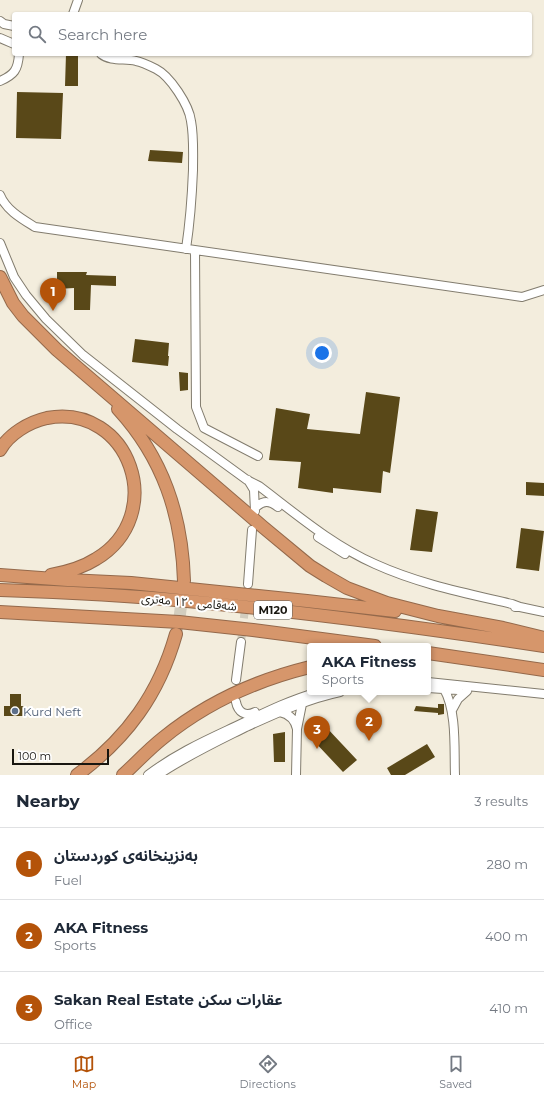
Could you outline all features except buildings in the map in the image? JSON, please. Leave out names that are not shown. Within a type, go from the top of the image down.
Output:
[{"type":"highway","points":[[0,277],[13,303],[40,334],[252,518],[310,566],[347,588],[372,598],[438,616]]},
{"type":"highway","points":[[73,364],[128,421],[153,457],[169,492],[176,512],[182,545],[184,581]]},
{"type":"highway","points":[[0,450],[14,434],[36,421],[59,417],[74,418],[95,425],[116,441],[129,463],[134,479],[134,504],[128,525],[120,538],[105,554],[84,566],[65,572],[50,575],[15,576]]},
{"type":"highway","points":[[0,575],[139,584],[438,616],[503,628],[544,638]]},
{"type":"highway","name":"شەقامی ١٢٠ مەتری","points":[[0,590],[81,593],[187,601],[379,622],[544,646]]},
{"type":"highway","name":"شەقامی ١٢٠ مەتری","points":[[0,612],[179,622],[352,643]]},
{"type":"highway","points":[[77,775],[103,754],[134,721],[165,668],[176,634]]},
{"type":"highway","points":[[431,653],[544,670]]},
{"type":"highway","points":[[431,660],[481,660]]},
{"type":"highway","points":[[123,775],[163,738],[216,702],[255,684],[287,672],[307,667]]},
{"type":"street","points":[[74,12],[78,0]]},
{"type":"street","points":[[0,21],[4,24],[12,26]]},
{"type":"street","points":[[0,38],[12,43]]},
{"type":"street","points":[[0,81],[8,78],[18,67],[19,56]]},
{"type":"street","points":[[104,56],[117,60],[136,61],[157,69],[174,84],[186,106],[191,120],[193,154],[191,214],[186,249]]},
{"type":"street","points":[[0,195],[16,216],[35,227],[522,297],[544,290]]},
{"type":"street","points":[[0,243],[14,277],[26,295],[46,319],[83,355],[177,429],[337,543],[374,564],[430,585],[544,612]]},
{"type":"street","points":[[196,250],[196,407],[204,428],[258,456]]},
{"type":"street","points":[[247,480],[254,490],[256,509],[266,502],[271,502],[335,549],[368,567],[400,581],[450,595],[511,607],[520,607]]},
{"type":"street","points":[[248,584],[252,530]]},
{"type":"street","points":[[236,680],[241,642]]},
{"type":"street","points":[[431,682],[544,694]]},
{"type":"street","points":[[431,688],[544,699]]},
{"type":"street","points":[[444,689],[452,710],[455,775]]},
{"type":"street","points":[[452,710],[458,699],[467,691]]},
{"type":"street","points":[[148,775],[186,750],[264,712],[310,695]]},
{"type":"street","points":[[158,775],[187,756],[280,712],[330,695]]},
{"type":"street","points":[[236,702],[239,710],[244,714],[258,711],[264,712]]},
{"type":"street","points":[[296,775],[297,729],[302,704]]},
{"type":"street","points":[[280,712],[292,718],[297,729]]},
{"type":"tunnel","points":[[241,642],[248,584]]},
{"type":"tunnel","points":[[176,634],[183,590]]},
{"type":"place","name":"بەنزینخانەی کوردستان","points":[[53,311]]},
{"type":"place","name":"Kurd Neft","points":[[15,711]]},
{"type":"place","name":"AKA Fitness","points":[[369,741]]},
{"type":"place","name":"Sakan Real Estate عقارات سكن","points":[[317,749]]}]
